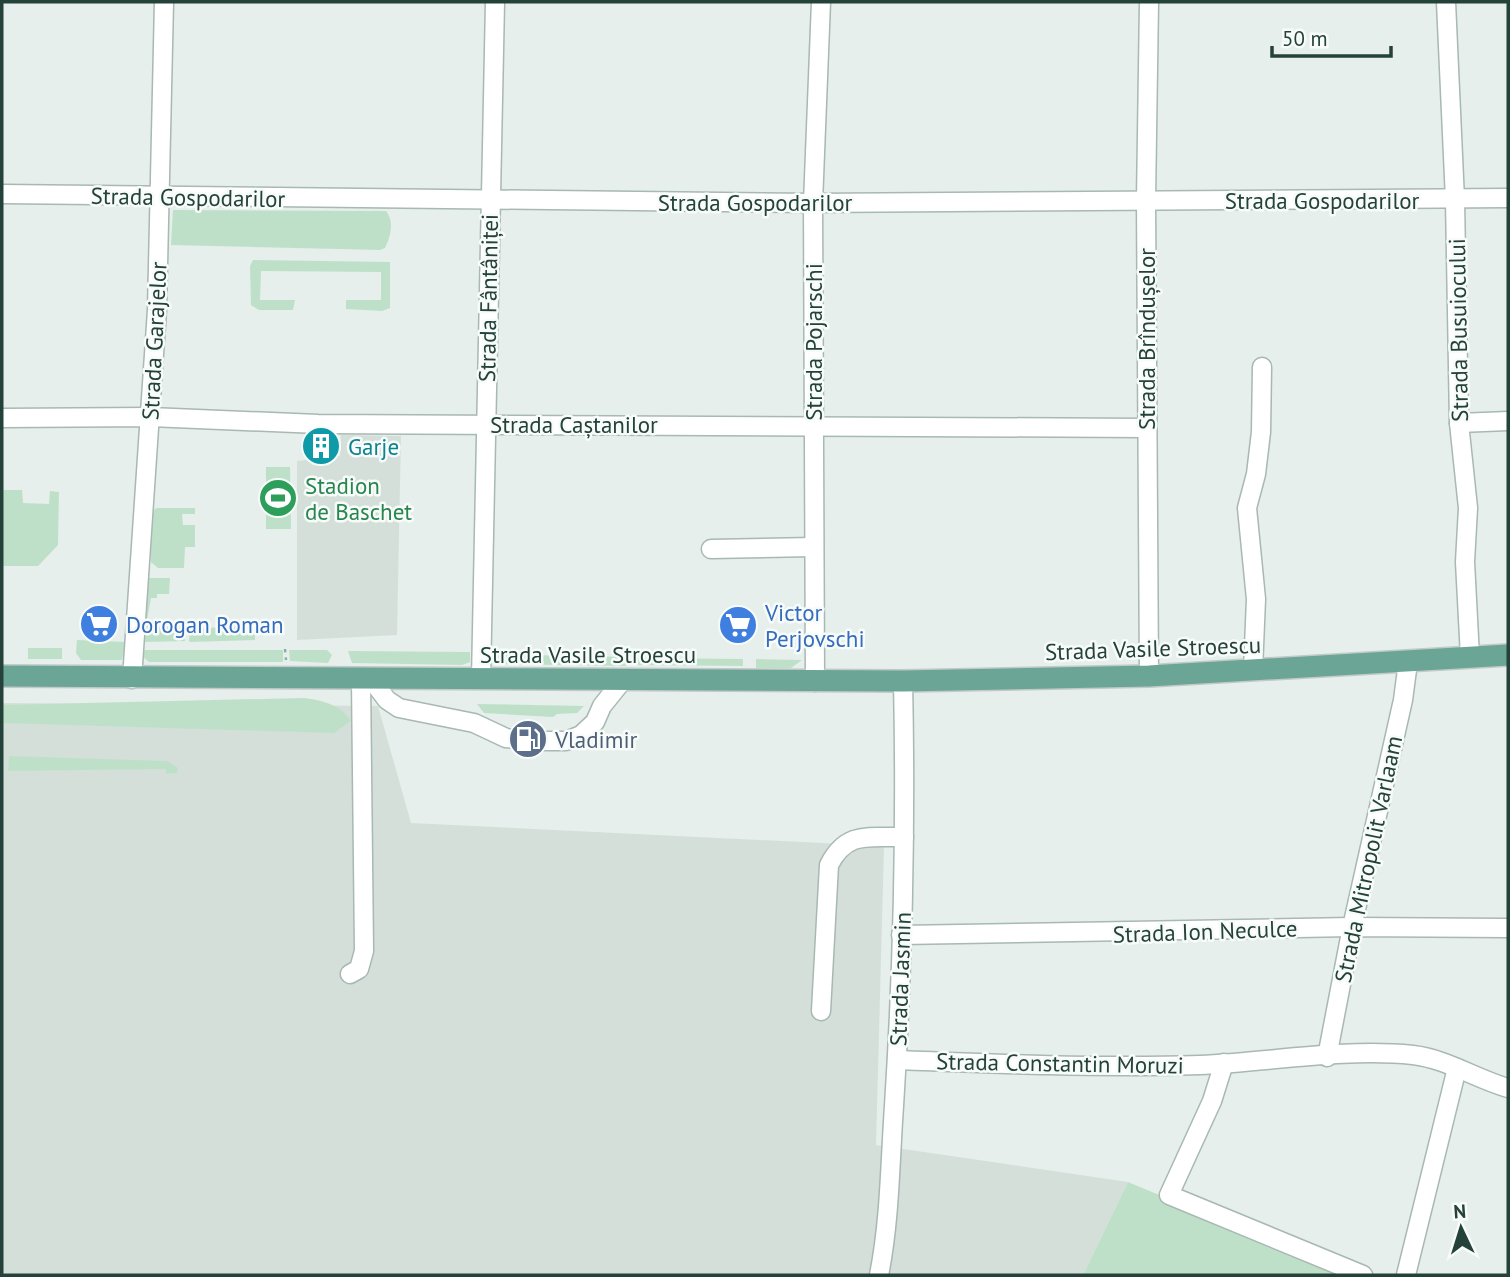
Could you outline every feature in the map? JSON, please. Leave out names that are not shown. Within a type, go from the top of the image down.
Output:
[{"type":"main road","name":"Strada Vasile Stroescu","points":[[2,676],[132,679],[903,681],[1149,676],[1508,655]]},
{"type":"street","name":"Strada Garajelor","points":[[132,679],[158,310],[163,2]]},
{"type":"street","name":"Strada Fântâniței","points":[[481,679],[495,2]]},
{"type":"street","name":"Strada Pojarschi","points":[[815,682],[813,203],[821,2]]},
{"type":"street","name":"Strada Brîndușelor","points":[[1149,2],[1146,200],[1149,676]]},
{"type":"street","name":"Strada Busuiocului","points":[[1446,2],[1455,200],[1459,423],[1468,508],[1465,562],[1470,657]]},
{"type":"street","name":"Strada Gospodarilor","points":[[2,194],[813,203],[1508,198]]},
{"type":"street","points":[[1253,670],[1256,599],[1247,508],[1256,474],[1261,432],[1262,367]]},
{"type":"street","name":"Strada Caștanilor","points":[[2,418],[150,417],[257,420],[282,424],[1146,428]]},
{"type":"street","points":[[1459,423],[1508,422]]},
{"type":"street","points":[[711,549],[813,547]]},
{"type":"street","name":"Strada Mitropolit Varlaam","points":[[1327,1057],[1352,927],[1403,700],[1408,662]]},
{"type":"street","points":[[366,679],[399,708],[474,723],[506,738],[538,741],[566,741],[581,734],[595,722],[602,706],[623,680]]},
{"type":"street","points":[[351,974],[359,969],[364,951],[366,679]]},
{"type":"street","name":"Strada Jasmin","points":[[879,1275],[886,1238],[897,1060],[904,837],[903,681]]},
{"type":"street","points":[[821,1011],[829,865],[837,849],[851,839],[904,837]]},
{"type":"street","name":"Strada Ion Neculce","points":[[901,935],[1352,927],[1508,928]]},
{"type":"street","name":"Strada Constantin Moruzi","points":[[897,1060],[998,1065],[1224,1063],[1415,1055],[1508,1088]]},
{"type":"street","points":[[1224,1063],[1212,1101],[1168,1195],[1363,1275]]},
{"type":"street","points":[[1406,1275],[1457,1068]]},
{"type":"path","points":[[285,649],[286,663]]},
{"type":"shaded area","points":[[341,435],[401,436],[397,635],[297,640],[297,461],[340,456]]},
{"type":"shaded area","points":[[2,703],[378,706],[411,823],[884,846],[876,1145],[1128,1182],[1083,1275],[2,1275]]},
{"type":"green space","points":[[173,210],[386,211],[391,230],[385,248],[380,250],[171,245]]},
{"type":"green space","points":[[253,260],[390,262],[390,308],[382,311],[346,309],[346,300],[381,300],[381,272],[261,271],[260,300],[295,300],[293,310],[259,310],[251,305],[250,266]]},
{"type":"green space","name":"Stadion de Baschet","points":[[266,467],[290,467],[291,529],[266,529]]},
{"type":"green space","points":[[2,490],[22,490],[23,503],[49,504],[50,491],[59,492],[58,545],[38,566],[2,566]]},
{"type":"green space","points":[[157,508],[195,508],[195,514],[182,514],[183,525],[195,525],[195,547],[185,547],[184,568],[158,568],[151,562],[150,512]]},
{"type":"green space","points":[[142,578],[170,578],[169,594],[157,594],[157,598],[151,598],[147,620],[157,620],[158,627],[183,628],[185,641],[143,642],[140,639]]},
{"type":"green space","points":[[255,627],[255,640],[189,642],[190,628]]},
{"type":"green space","points":[[77,640],[126,642],[122,660],[81,660],[76,653]]},
{"type":"green space","points":[[28,648],[62,648],[62,659],[28,659]]},
{"type":"green space","points":[[283,650],[283,662],[149,662],[142,656],[142,651]]},
{"type":"green space","points":[[289,650],[327,650],[332,655],[328,663],[290,661]]},
{"type":"green space","points":[[348,651],[470,652],[470,662],[462,665],[352,663]]},
{"type":"green space","points":[[487,656],[626,657],[626,666],[491,664]]},
{"type":"green space","points":[[633,658],[743,659],[743,666],[633,665]]},
{"type":"green space","points":[[756,659],[802,660],[791,668],[756,668]]},
{"type":"green space","points":[[304,698],[330,704],[342,711],[351,721],[334,733],[2,723],[2,705]]},
{"type":"green space","points":[[477,704],[584,706],[577,713],[557,714],[553,717],[484,713]]},
{"type":"green space","points":[[9,756],[167,761],[178,768],[177,773],[166,774],[166,769],[8,771]]},
{"type":"green space","points":[[1128,1182],[1351,1275],[1083,1275]]},
{"type":"place","name":"Garje","points":[[321,446]]},
{"type":"place","name":"Stadion de Baschet","points":[[278,498]]},
{"type":"place","name":"Dorogan Roman","points":[[99,624]]},
{"type":"place","name":"Victor Perjovschi","points":[[738,625]]},
{"type":"place","name":"Vladimir","points":[[528,739]]}]
